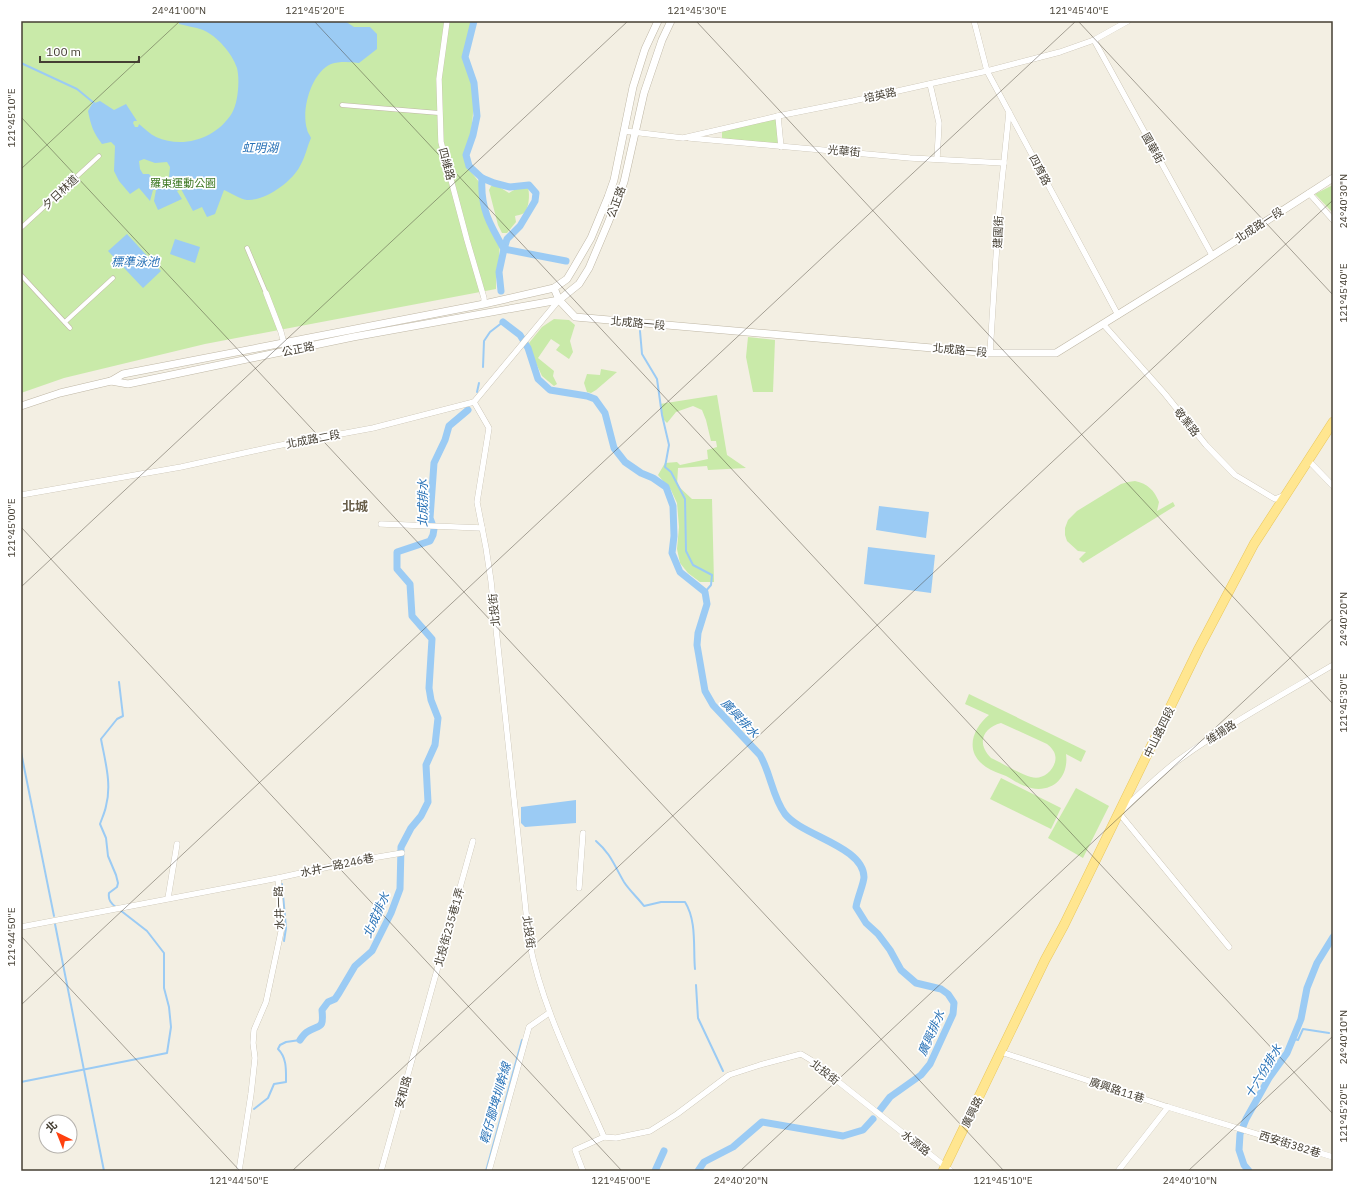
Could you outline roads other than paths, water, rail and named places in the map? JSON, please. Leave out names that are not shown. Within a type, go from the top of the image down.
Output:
[{"type":"main road","name":"中山路四段","points":[[1001,1052],[1199,648],[1254,544],[1333,422]]},
{"type":"main road","name":"廣興路","points":[[947,1169],[1001,1052]]},
{"type":"street","name":"四維路","points":[[447,21],[438,79],[441,142],[484,298],[484,304]]},
{"type":"street","name":"公正路","points":[[111,382],[122,374],[484,304],[554,288],[567,279],[591,238],[614,180],[633,87],[645,49],[658,21]]},
{"type":"street","name":"公正路","points":[[21,406],[60,393],[111,382],[128,384],[353,337],[559,300],[579,284],[590,268],[608,223],[624,182],[644,92],[670,21]]},
{"type":"street","name":"四育路","points":[[974,21],[987,71],[1118,315]]},
{"type":"street","name":"培英路","points":[[624,131],[635,131],[683,138],[987,71],[1060,52],[1094,40],[1128,21]]},
{"type":"street","name":"國華街","points":[[1094,40],[1212,255]]},
{"type":"street","points":[[930,84],[939,123],[937,159]]},
{"type":"street","points":[[342,105],[439,113]]},
{"type":"street","name":"建國街","points":[[990,353],[999,210],[1009,112]]},
{"type":"street","points":[[778,116],[781,147]]},
{"type":"street","name":"光華街","points":[[683,138],[722,140],[781,147],[1004,163]]},
{"type":"street","name":"夕日林道","points":[[21,228],[99,156]]},
{"type":"street","name":"北成路一段","points":[[554,288],[559,300],[575,317],[990,353],[1056,353],[1333,178]]},
{"type":"street","points":[[1309,193],[1333,220]]},
{"type":"street","points":[[247,248],[281,332],[286,352]]},
{"type":"street","points":[[21,275],[70,328]]},
{"type":"street","points":[[65,322],[113,278]]},
{"type":"street","points":[[474,402],[559,300]]},
{"type":"street","points":[[484,304],[486,313]]},
{"type":"street","name":"敬業路","points":[[1103,324],[1165,394],[1206,445],[1234,475],[1275,499],[1285,494]]},
{"type":"street","name":"北成路二段","points":[[21,495],[181,466],[373,428],[474,402]]},
{"type":"street","name":"北投街","points":[[474,402],[489,428],[477,502],[491,581],[529,940],[549,1013],[604,1137],[616,1138],[650,1131],[677,1114],[729,1075],[802,1054],[880,1116]]},
{"type":"street","points":[[1308,460],[1333,486]]},
{"type":"street","points":[[380,524],[482,528]]},
{"type":"street","name":"維揚路","points":[[1119,813],[1180,759],[1227,728],[1333,665]]},
{"type":"street","points":[[1119,813],[1229,947]]},
{"type":"street","points":[[579,888],[583,833]]},
{"type":"street","name":"北投街235巷1弄","points":[[425,1013],[473,841]]},
{"type":"street","points":[[168,898],[177,844]]},
{"type":"street","name":"水井一路246巷","points":[[278,878],[360,860],[402,853]]},
{"type":"street","name":"水井一路","points":[[21,927],[278,878],[282,927],[266,1002],[254,1030],[254,1058],[251,1094],[239,1171]]},
{"type":"street","name":"安和路","points":[[381,1171],[425,1013]]},
{"type":"street","points":[[489,1171],[529,1027],[549,1013]]},
{"type":"street","name":"廣興路11巷","points":[[1001,1052],[1168,1107],[1235,1127]]},
{"type":"street","points":[[1118,1171],[1168,1107]]},
{"type":"street","name":"水源路","points":[[880,1116],[947,1169]]},
{"type":"street","name":"西安街382巷","points":[[1235,1127],[1333,1157]]},
{"type":"street","points":[[583,1171],[575,1150],[604,1137]]},
{"type":"water","name":"虹明湖","points":[[179,21],[345,21],[354,27],[370,27],[377,34],[377,49],[359,63],[334,63],[318,75],[309,93],[305,112],[307,130],[311,138],[302,163],[291,178],[270,194],[254,199],[247,200],[224,190],[215,214],[207,217],[202,207],[193,211],[181,189],[177,191],[182,199],[158,210],[154,201],[156,190],[153,190],[150,201],[139,188],[130,194],[119,181],[114,171],[115,146],[111,142],[102,144],[93,129],[88,111],[92,104],[100,101],[114,110],[126,104],[137,121],[134,121],[133,123],[135,127],[138,127],[139,124],[156,137],[177,142],[188,142],[208,135],[225,122],[234,109],[237,98],[238,79],[235,62],[228,51],[214,36],[203,30],[179,24]],"holes":[[[144,159],[155,163],[167,162],[170,167],[169,178],[165,182],[155,181],[149,174],[143,174],[140,169],[139,161]]]},
{"type":"water","name":"標準泳池","points":[[127,234],[161,271],[143,288],[108,251]]},
{"type":"water","points":[[175,239],[200,247],[195,263],[170,254]]},
{"type":"water","points":[[879,506],[929,512],[926,538],[876,530]]},
{"type":"water","points":[[868,547],[935,555],[931,593],[864,584]]},
{"type":"water","points":[[576,800],[576,823],[525,827],[521,823],[521,807]]},
{"type":"waterway","points":[[474,21],[465,57],[474,83],[477,116],[473,135],[466,155],[469,166],[482,178],[494,183],[510,187],[529,185],[536,193],[535,201],[520,226],[507,239],[499,272],[501,291]]},
{"type":"waterway","points":[[21,63],[77,89],[94,103]]},
{"type":"waterway","points":[[482,178],[484,207],[490,224],[504,249],[566,261]]},
{"type":"waterway","name":"北成排水","points":[[483,367],[484,341],[490,332],[503,322]]},
{"type":"waterway","name":"廣興排水","points":[[503,322],[520,335],[528,348],[538,379],[550,390],[587,396],[595,399],[605,413],[614,448],[625,462],[666,487],[673,506],[674,536],[672,553],[680,572],[705,592],[707,604],[698,633],[697,645],[705,691],[713,705],[760,755],[764,762],[777,800],[785,814],[793,822],[804,829],[843,849],[854,857],[861,866],[864,880],[856,907],[866,923],[878,934],[890,950],[901,970],[916,983],[941,989],[948,994],[954,1003],[953,1014],[930,1064],[921,1075],[890,1097],[880,1110]]},
{"type":"waterway","points":[[640,331],[642,354],[657,379],[662,415],[669,445],[665,467],[671,472],[685,499],[686,551],[693,565],[712,575],[711,585],[705,592]]},
{"type":"waterway","name":"北成排水","points":[[477,392],[479,383]]},
{"type":"waterway","name":"北成排水","points":[[300,1040],[307,1032],[322,1024],[322,1010],[328,1002],[335,999],[355,966],[372,951],[391,913],[400,889],[401,847],[411,828],[421,816],[428,802],[426,765],[435,745],[438,718],[431,700],[429,688],[432,639],[412,616],[410,584],[397,569],[397,552],[430,541],[434,529],[430,518],[434,463],[445,440],[449,426],[468,410]]},
{"type":"waterway","points":[[116,907],[110,901],[109,893],[117,887],[118,883],[108,856],[106,838],[100,824],[108,798],[107,772],[101,739],[117,719],[123,716],[119,682]]},
{"type":"waterway","points":[[21,752],[54,916]]},
{"type":"waterway","points":[[596,841],[609,855],[626,885],[644,906],[661,902],[685,902],[689,909],[693,926],[695,969]]},
{"type":"waterway","points":[[282,884],[286,928],[284,941]]},
{"type":"waterway","points":[[21,1082],[167,1053],[171,1027],[169,1007],[164,988],[164,953],[147,931],[120,910]]},
{"type":"waterway","points":[[55,924],[104,1171]]},
{"type":"waterway","name":"十六份排水","points":[[1249,1171],[1244,1165],[1239,1150],[1240,1134],[1246,1119],[1269,1078],[1287,1053],[1301,1019],[1307,988],[1317,963],[1333,937]]},
{"type":"waterway","points":[[696,985],[698,1018],[723,1071]]},
{"type":"waterway","points":[[1294,1039],[1298,1040],[1303,1029],[1329,1033]]},
{"type":"waterway","name":"北成排水","points":[[254,1109],[268,1098],[274,1084],[286,1082],[284,1060],[278,1049],[280,1045],[286,1042],[300,1040]]},
{"type":"waterway","name":"輕仔腳埤圳幹線","points":[[486,1171],[522,1040]]},
{"type":"waterway","name":"廣興排水","points":[[698,1171],[704,1162],[733,1147],[762,1122],[843,1136],[863,1130],[873,1119]]},
{"type":"waterway","points":[[655,1171],[664,1151]]},
{"type":"district","name":"北城","points":[[355,506]]},
{"type":"park label","name":"羅東運動公園","points":[[183,183]]}]
